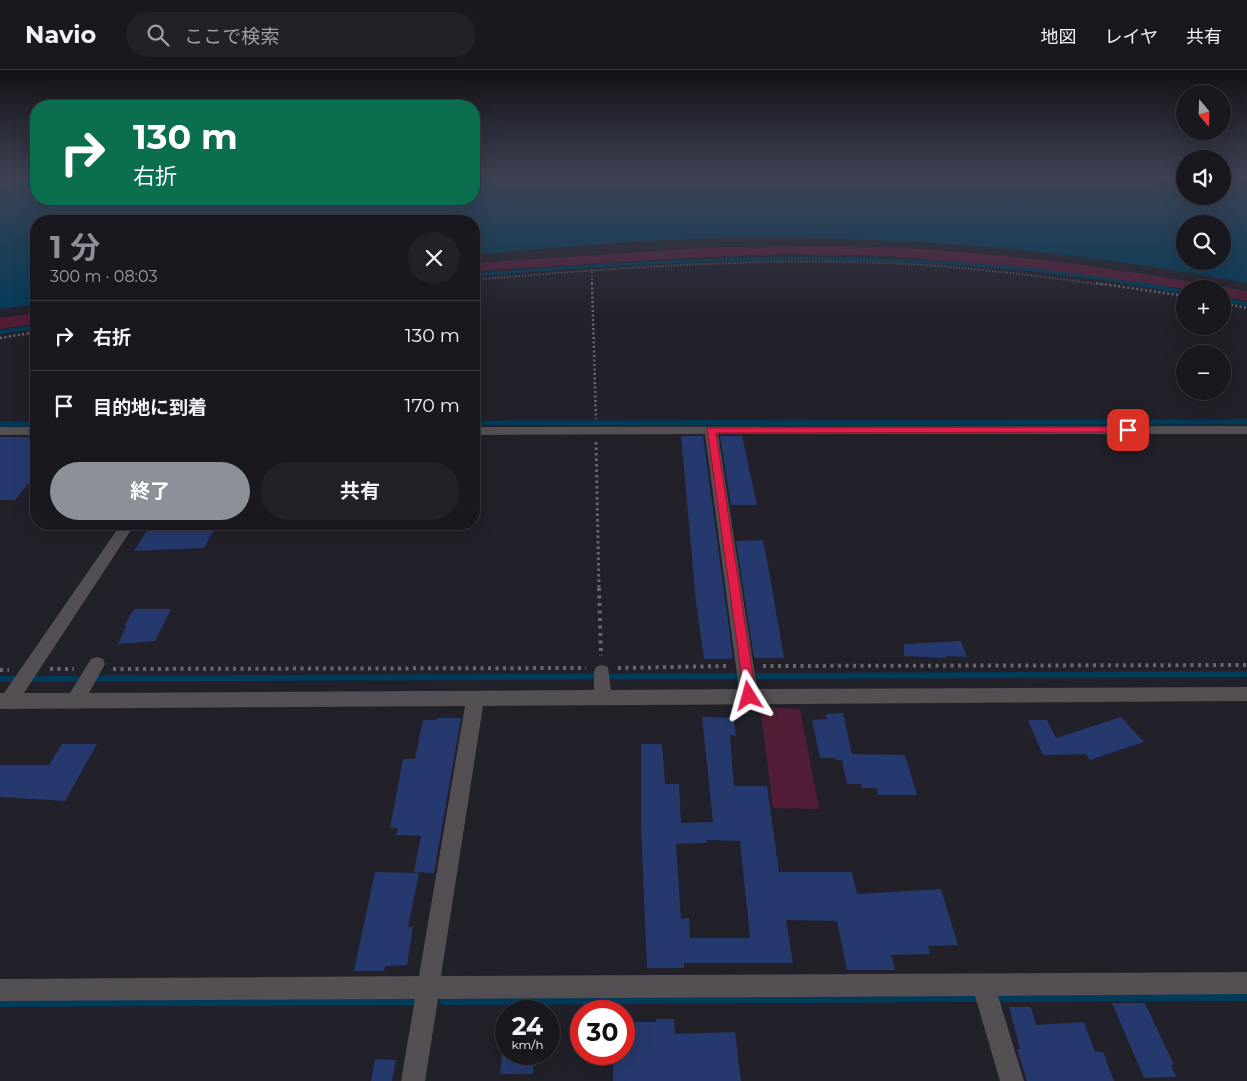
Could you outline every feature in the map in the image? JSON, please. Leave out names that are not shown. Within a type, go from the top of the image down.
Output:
[{"type":"street","points":[[480,431],[596,425],[711,430],[1247,430]]},
{"type":"street","points":[[711,430],[747,679]]},
{"type":"street","points":[[0,431],[30,431]]},
{"type":"street","points":[[4,701],[26,676],[124,530]]},
{"type":"street","points":[[4,701],[88,679],[475,699],[602,681],[747,679],[1247,694]]},
{"type":"street","points":[[414,1081],[475,699]]},
{"type":"street","points":[[0,990],[429,986],[1247,983]]},
{"type":"street","points":[[983,984],[1012,1081]]},
{"type":"path","points":[[480,279],[592,270],[746,262],[886,263],[1022,273],[1176,295]]},
{"type":"path","points":[[592,270],[602,681]]},
{"type":"path","points":[[1231,305],[1247,308]]},
{"type":"path","points":[[0,338],[30,333]]},
{"type":"path","points":[[0,670],[26,676],[88,679],[602,681],[747,679],[1247,665]]},
{"type":"shaded area","points":[[720,247],[872,247],[966,252],[1107,268],[1183,280],[1176,280],[1176,288],[1037,269],[890,256],[784,254],[480,271],[480,263]]},
{"type":"shaded area","points":[[1231,288],[1247,291],[1247,301],[1231,298]]},
{"type":"shaded area","points":[[30,314],[30,325],[0,329],[0,318]]},
{"type":"shaded area","points":[[760,707],[800,709],[819,809],[773,808]]},
{"type":"water","points":[[0,225],[30,225],[30,305],[0,309]]},
{"type":"water","points":[[480,225],[1176,225],[1176,270],[1231,270],[1231,225],[1247,225],[1247,283],[1121,262],[1058,254],[931,243],[804,238],[708,238],[611,243],[480,254]]},
{"type":"building","points":[[681,436],[703,436],[733,658],[729,659],[704,659],[696,602]]},
{"type":"building","points":[[720,436],[742,436],[757,505],[731,505]]},
{"type":"building","points":[[0,437],[30,437],[30,481],[15,500],[0,500]]},
{"type":"building","points":[[147,530],[214,530],[204,548],[134,551]]},
{"type":"building","points":[[763,540],[784,658],[754,658],[736,541]]},
{"type":"building","points":[[134,609],[171,609],[155,641],[118,644],[127,625],[124,626]]},
{"type":"building","points":[[961,641],[967,657],[904,656],[904,644]]},
{"type":"building","points":[[843,713],[852,754],[905,755],[917,795],[878,795],[877,788],[862,788],[861,784],[847,784],[842,760],[820,758],[812,720],[827,719],[826,714]]},
{"type":"building","points":[[702,717],[733,718],[736,736],[730,735],[734,786],[767,786],[779,872],[852,872],[857,894],[941,889],[958,945],[928,946],[930,954],[891,955],[895,970],[847,970],[837,921],[786,920],[793,963],[684,963],[684,968],[647,968],[641,825],[641,744],[662,744],[665,784],[679,784],[681,823],[713,822]],"holes":[[[707,840],[740,841],[750,938],[690,938],[689,918],[681,919],[676,844],[707,843]]]},
{"type":"building","points":[[1121,717],[1144,742],[1090,760],[1086,754],[1043,755],[1028,720],[1047,720],[1056,738]]},
{"type":"building","points":[[437,718],[461,718],[434,873],[414,872],[421,836],[396,835],[398,828],[390,828],[403,759],[415,759],[423,720],[436,720]]},
{"type":"building","points":[[62,744],[97,744],[65,801],[0,797],[0,765],[49,765]]},
{"type":"building","points":[[375,872],[419,873],[408,927],[413,927],[407,965],[385,966],[384,971],[354,971]]},
{"type":"building","points":[[1112,1003],[1145,1003],[1174,1065],[1171,1065],[1176,1077],[1144,1078]]},
{"type":"building","points":[[1009,1007],[1031,1007],[1036,1025],[1084,1022],[1095,1052],[1103,1052],[1114,1081],[1027,1081],[1017,1049],[1020,1049]]},
{"type":"building","points":[[656,1019],[674,1019],[675,1034],[735,1032],[741,1081],[613,1081],[613,1065],[635,1065],[635,1022],[656,1022]]},
{"type":"building","points":[[375,1059],[396,1060],[392,1081],[371,1081]]},
{"type":"building","points":[[501,1065],[533,1065],[533,1074],[500,1074]]},
{"type":"waterway","points":[[480,274],[641,263],[725,260],[892,260],[1058,273],[1141,285]]},
{"type":"waterway","points":[[1134,283],[1176,290]]},
{"type":"waterway","points":[[1231,301],[1247,304]]},
{"type":"waterway","points":[[0,332],[30,328]]},
{"type":"waterway","points":[[480,423],[1247,422]]},
{"type":"waterway","points":[[0,424],[30,424]]},
{"type":"waterway","points":[[0,679],[1247,674]]},
{"type":"waterway","points":[[992,998],[1247,997]]},
{"type":"waterway","points":[[444,1001],[982,998]]},
{"type":"waterway","points":[[0,1003],[416,1001]]},
{"type":"route","points":[[749,696],[711,430],[1128,430]]}]
